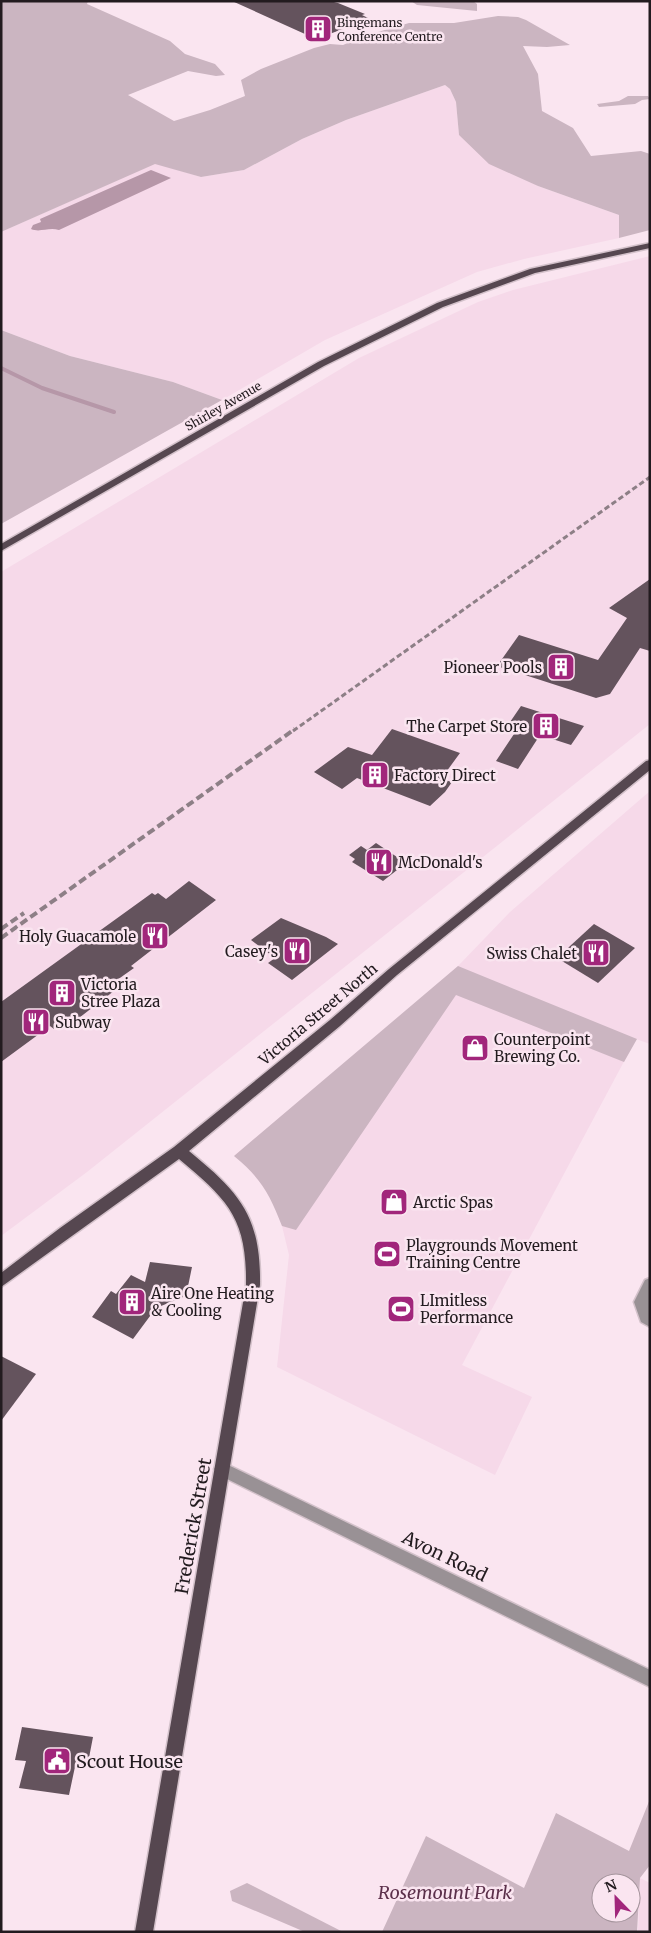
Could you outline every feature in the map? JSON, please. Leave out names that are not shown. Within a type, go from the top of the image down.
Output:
[{"type":"main road","name":"Shirley Avenue","points":[[1,548],[321,364],[440,304],[533,271],[650,245]]},
{"type":"main road","name":"Victoria Street North","points":[[1,1281],[65,1232],[179,1151],[335,1023],[393,972],[650,764]]},
{"type":"main road","name":"Frederick Street","points":[[144,1932],[253,1285],[252,1248],[245,1225],[229,1199],[212,1178],[179,1151]]},
{"type":"street","points":[[650,1284],[640,1302],[646,1318],[650,1321]]},
{"type":"street","name":"Avon Road","points":[[222,1469],[650,1679]]},
{"type":"shaded area","points":[[445,85],[450,89],[456,102],[459,135],[538,186],[619,215],[619,238],[524,259],[477,272],[325,340],[222,400],[173,382],[70,356],[1,330],[1,232],[155,163],[201,177],[244,170],[302,139],[346,120]]},
{"type":"shaded area","points":[[151,170],[171,178],[59,230],[31,229],[33,225],[41,222],[40,219]]},
{"type":"shaded area","points":[[650,256],[650,724],[87,1172],[1,1236],[1,572],[359,358],[478,302],[513,290]]},
{"type":"shaded area","points":[[650,791],[650,1044],[636,1039],[462,1365],[532,1397],[495,1475],[277,1367],[289,1255],[282,1226],[270,1195],[247,1166],[234,1156],[429,992],[458,966],[510,912]]},
{"type":"shaded area","points":[[641,1878],[650,1883],[650,1932],[638,1932],[638,1923],[641,1923]]},
{"type":"green space","points":[[1,1],[88,1],[87,4],[170,41],[185,54],[215,64],[225,75],[216,76],[188,71],[128,95],[174,121],[210,110],[245,96],[241,80],[261,69],[314,48],[330,44],[343,45],[364,36],[409,23],[454,23],[498,16],[518,17],[570,45],[547,47],[523,46],[538,74],[542,111],[573,128],[591,156],[641,151],[650,154],[650,230],[619,238],[619,215],[538,186],[489,164],[459,135],[456,102],[450,89],[445,85],[346,120],[302,139],[244,170],[201,177],[155,164],[1,232]]},
{"type":"green space","points":[[411,1],[473,1],[477,4],[477,11],[417,5]]},
{"type":"green space","points":[[628,96],[648,96],[650,99],[642,100],[635,104],[599,107],[597,104],[619,101]]},
{"type":"green space","points":[[1,330],[70,356],[173,382],[222,400],[1,524]]},
{"type":"green space","points":[[458,966],[637,1039],[624,1062],[456,995],[296,1230],[282,1226],[264,1188],[234,1156]]},
{"type":"green space","name":"Rosemount Park","points":[[650,1799],[650,1865],[641,1877],[641,1873],[591,1873],[591,1923],[638,1923],[637,1932],[382,1932],[426,1836],[524,1888],[556,1813],[629,1851]]},
{"type":"green space","points":[[247,1883],[343,1932],[305,1932],[232,1901],[230,1891]]},
{"type":"building","name":"Bingemans Conference Centre","points":[[232,1],[330,1],[365,14],[362,15],[370,19],[316,39]]},
{"type":"building","name":"Pioneer Pools","points":[[650,579],[650,651],[640,648],[610,694],[596,698],[497,666],[519,635],[598,660],[627,618],[609,608]]},
{"type":"building","name":"The Carpet Store","points":[[521,706],[584,726],[571,745],[540,735],[518,769],[496,761],[518,728],[508,725]]},
{"type":"building","name":"Factory Direct","points":[[392,729],[460,753],[441,779],[452,782],[445,792],[430,806],[357,778],[342,789],[314,772],[348,747],[372,755]]},
{"type":"building","name":"McDonald's","points":[[376,843],[406,863],[383,881],[352,862],[355,859],[349,855],[361,846],[367,850]]},
{"type":"building","name":"Victoria Stree Plaza","points":[[189,881],[216,900],[131,966],[134,968],[117,980],[123,984],[75,1021],[70,1017],[54,1029],[50,1026],[1,1062],[1,1002],[152,893],[155,895],[158,893],[166,899]]},
{"type":"building","name":"Casey's","points":[[281,918],[338,944],[292,980],[268,963],[275,958],[251,940]]},
{"type":"building","name":"Swiss Chalet","points":[[594,924],[635,948],[598,983],[557,958]]},
{"type":"building","name":"Aire One Heating & Cooling","points":[[150,1262],[192,1267],[186,1296],[156,1308],[133,1339],[92,1317],[111,1291],[116,1294],[131,1275],[145,1282]]},
{"type":"building","points":[[1,1356],[36,1374],[1,1421]]},
{"type":"building","name":"Scout House","points":[[22,1727],[93,1737],[88,1763],[76,1762],[69,1795],[19,1788],[26,1761],[15,1760]]},
{"type":"waterway","points":[[1,368],[42,388],[114,412]]},
{"type":"railway","points":[[293,731],[650,477]]},
{"type":"railway","points":[[1,938],[295,729]]},
{"type":"railway","points":[[1,929],[24,913]]},
{"type":"place","name":"Bingemans Conference Centre","points":[[318,29]]},
{"type":"place","name":"Pioneer Pools","points":[[561,667]]},
{"type":"place","name":"The Carpet Store","points":[[546,726]]},
{"type":"place","name":"Factory Direct","points":[[375,775]]},
{"type":"place","name":"McDonald's","points":[[379,862]]},
{"type":"place","name":"Holy Guacamole","points":[[155,936]]},
{"type":"place","name":"Casey's","points":[[297,951]]},
{"type":"place","name":"Swiss Chalet","points":[[596,953]]},
{"type":"place","name":"Victoria Stree Plaza","points":[[62,993]]},
{"type":"place","name":"Subway","points":[[36,1022]]},
{"type":"place","name":"Counterpoint Brewing Co.","points":[[475,1048]]},
{"type":"place","name":"Arctic Spas","points":[[394,1202]]},
{"type":"place","name":"Playgrounds Movement Training Centre","points":[[387,1254]]},
{"type":"place","name":"Aire One Heating & Cooling","points":[[132,1302]]},
{"type":"place","name":"LImitless Performance","points":[[401,1309]]},
{"type":"place","name":"Scout House","points":[[57,1761]]}]
